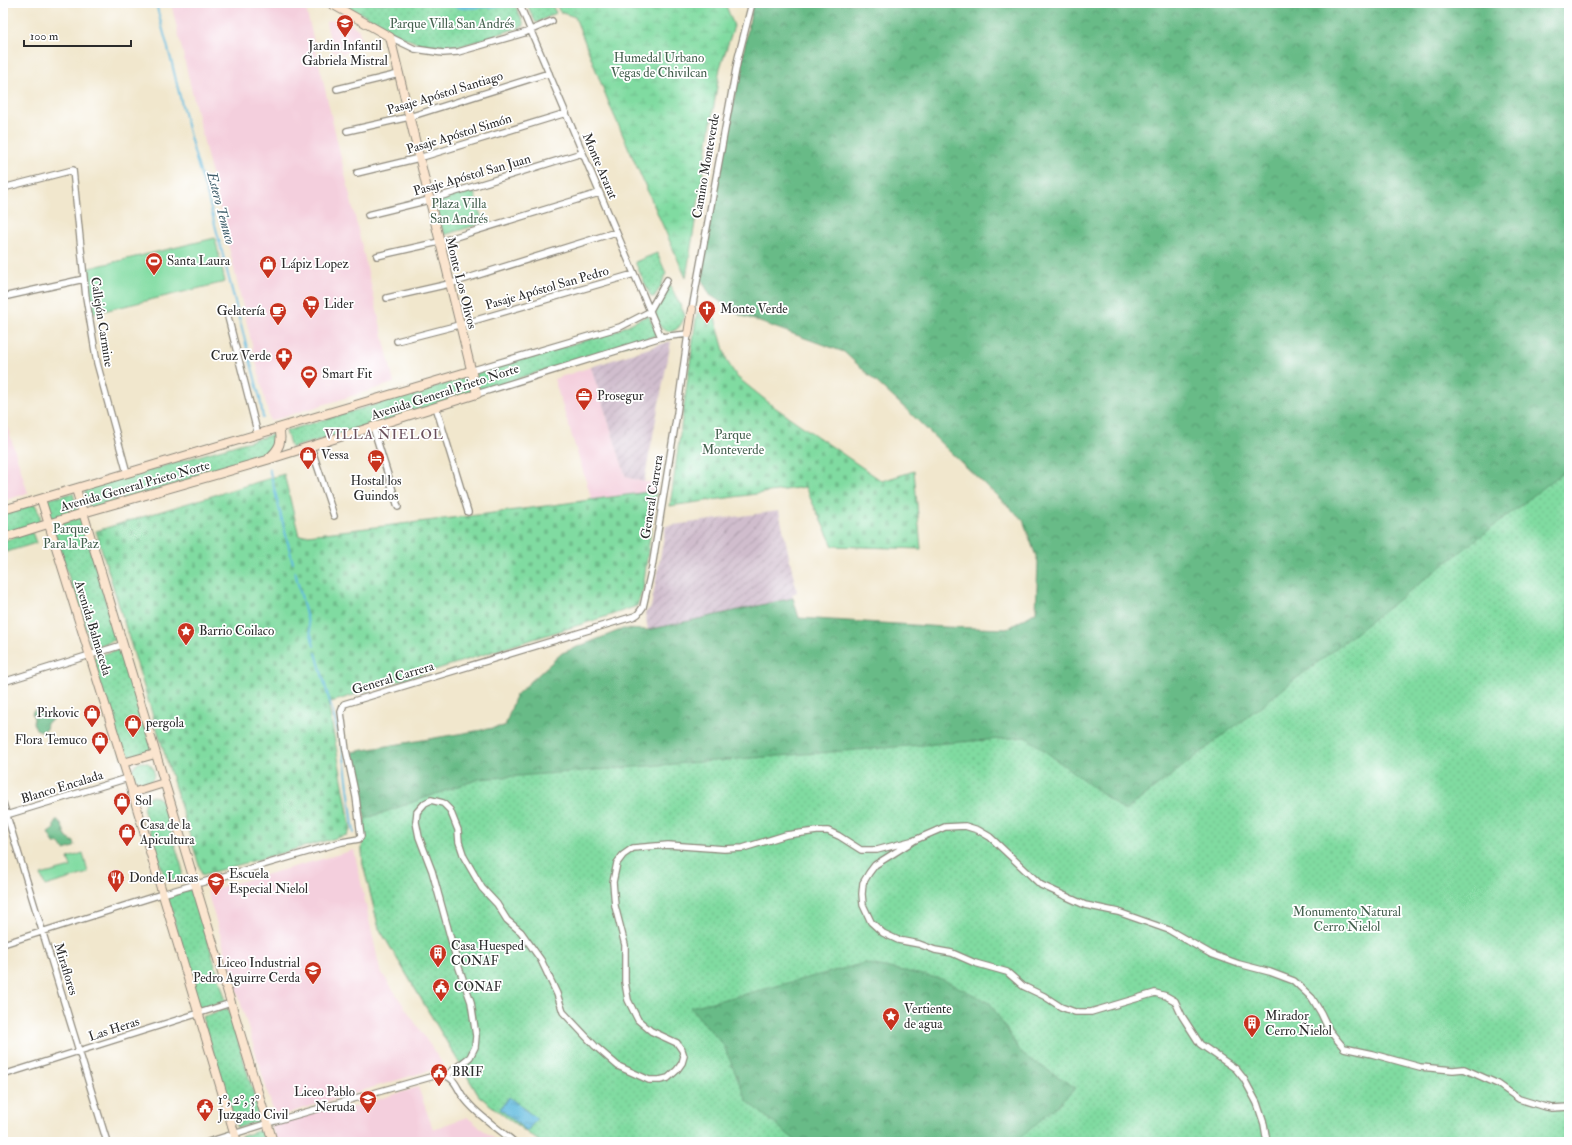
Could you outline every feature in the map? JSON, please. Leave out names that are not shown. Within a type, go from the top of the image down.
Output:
[{"type":"main road","points":[[330,3],[390,37]]},
{"type":"main road","name":"Monte Los Olivos","points":[[390,37],[470,371],[477,394]]},
{"type":"main road","name":"Camino Monteverde","points":[[688,334],[692,309]]},
{"type":"main road","name":"Avenida General Prieto Norte","points":[[3,510],[470,371]]},
{"type":"main road","name":"Avenida General Prieto Norte","points":[[3,538],[83,513],[311,447],[477,394]]},
{"type":"main road","points":[[267,460],[278,450],[281,444],[279,428]]},
{"type":"main road","name":"Avenida Balmaceda","points":[[76,489],[273,1142]]},
{"type":"main road","name":"Avenida Balmaceda","points":[[41,499],[128,778],[236,1138]]},
{"type":"main road","points":[[123,763],[155,754]]},
{"type":"main road","points":[[132,792],[164,783]]},
{"type":"street","name":"Monte Ararat","points":[[519,3],[649,312],[661,336]]},
{"type":"street","name":"Camino Monteverde","points":[[692,309],[738,58],[752,3]]},
{"type":"street","points":[[390,37],[415,49],[443,53],[458,52],[531,30],[552,21]]},
{"type":"street","name":"Pasaje Apóstol Santiago","points":[[347,131],[409,116],[548,73]]},
{"type":"street","points":[[337,89],[399,74]]},
{"type":"street","name":"Pasaje Apóstol Simón","points":[[357,173],[419,158],[566,113]]},
{"type":"street","name":"Pasaje Apóstol San Juan","points":[[368,215],[429,200],[582,153]]},
{"type":"street","name":"Callejón Carmine","points":[[3,188],[73,170],[84,279],[97,363],[127,473]]},
{"type":"street","points":[[377,256],[439,242],[600,193]]},
{"type":"street","points":[[387,298],[449,284],[616,232]]},
{"type":"street","name":"Pasaje Apóstol San Pedro","points":[[397,340],[459,325],[634,274]]},
{"type":"street","points":[[3,297],[84,279]]},
{"type":"street","points":[[649,312],[667,280]]},
{"type":"street","name":"Avenida General Prieto Norte","points":[[470,371],[613,330],[649,312]]},
{"type":"street","points":[[228,317],[258,434]]},
{"type":"street","name":"Avenida General Prieto Norte","points":[[477,394],[661,336],[688,334]]},
{"type":"street","name":"General Carrera","points":[[3,944],[195,884],[342,842],[359,839],[361,836],[356,797],[346,750],[341,712],[344,704],[635,616],[641,611],[647,596],[661,516],[688,334]]},
{"type":"street","points":[[436,407],[468,512]]},
{"type":"street","points":[[373,427],[398,507]]},
{"type":"street","points":[[311,447],[334,516]]},
{"type":"street","points":[[3,682],[122,644]]},
{"type":"street","name":"Blanco Encalada","points":[[5,815],[128,778]]},
{"type":"street","points":[[447,1076],[468,1060],[474,1051],[476,1043],[471,1002],[458,965],[432,871],[419,837],[416,822],[417,812],[425,803],[431,800],[443,803],[450,810],[458,830],[459,842],[464,857],[482,888],[497,904],[507,920],[521,932],[541,960],[557,994],[563,1012],[595,1046],[618,1066],[649,1080],[668,1078],[677,1070],[682,1063],[684,1056],[677,1043],[651,1031],[638,1020],[628,1000],[625,982],[625,945],[615,906],[612,882],[617,863],[623,855],[633,848],[668,845],[724,849],[744,848],[786,835],[817,831],[828,831],[861,850],[877,850],[915,840]]},
{"type":"street","name":"Miraflores","points":[[3,804],[5,815],[107,1142]]},
{"type":"street","points":[[1267,1142],[1258,1103],[1244,1079],[1236,1069],[1200,1044],[1182,1016],[1175,1001],[1166,996],[1155,993],[1091,1012],[1075,1012],[1061,1007],[1024,986],[1007,972],[975,963],[952,953],[898,940],[882,933],[871,922],[863,905],[863,883],[875,864],[915,840],[945,827],[965,826],[978,830],[990,837],[1042,884],[1086,904],[1118,912],[1169,930],[1211,954],[1294,981],[1312,998],[1329,1030],[1344,1048],[1372,1054],[1420,1068],[1453,1070],[1464,1068],[1498,1084],[1519,1099],[1552,1108],[1569,1107]]},
{"type":"street","name":"Las Heras","points":[[3,1075],[231,1003]]},
{"type":"street","points":[[208,1142],[236,1138],[267,1124],[441,1074],[452,1078],[462,1095],[474,1109],[514,1142]]},
{"type":"shaded area","points":[[171,3],[305,4],[394,383],[270,421]]},
{"type":"shaded area","name":"Jardin Infantil Gabriela Mistral","points":[[343,18],[359,30],[362,46],[343,54],[340,50],[333,52],[326,22]]},
{"type":"shaded area","points":[[671,341],[644,482],[626,477],[591,367]]},
{"type":"shaded area","name":"Prosegur","points":[[591,367],[626,477],[644,482],[657,482],[656,491],[592,500],[554,379]]},
{"type":"shaded area","points":[[3,413],[28,493],[3,501]]},
{"type":"shaded area","points":[[779,511],[797,592],[792,594],[793,598],[648,630],[645,613],[651,607],[666,526]]},
{"type":"shaded area","name":"Liceo Industrial Pedro Aguirre Cerda","points":[[354,850],[380,970],[444,1066],[275,1117],[207,891]]},
{"type":"shaded area","name":"Liceo Pablo Neruda","points":[[418,1087],[433,1129],[467,1117],[498,1142],[277,1142],[271,1125],[336,1106],[338,1112]]},
{"type":"green space","name":"Parque Villa San Andrés","points":[[340,3],[514,3],[524,26],[461,46],[432,46],[415,42],[398,35],[370,18]]},
{"type":"green space","name":"Parque Villa San Andrés","points":[[526,3],[551,3],[556,13],[536,23]]},
{"type":"green space","name":"Humedal Urbano Vegas de Chivilcan","points":[[555,3],[725,3],[734,26],[720,68],[686,278],[610,106],[575,17],[560,12]]},
{"type":"green space","points":[[753,3],[1569,4],[1569,1142],[540,1142],[479,1096],[379,928],[363,864],[362,848],[365,819],[352,752],[505,726],[516,695],[562,653],[623,629],[648,630],[793,598],[799,618],[945,627],[1007,629],[1036,612],[1038,562],[1023,520],[844,352],[740,315],[710,295],[698,273],[707,237]]},
{"type":"green space","name":"Plaza Villa San Andrés","points":[[473,189],[483,223],[444,235],[434,201]]},
{"type":"green space","name":"Santa Laura","points":[[215,238],[225,282],[91,314],[85,269]]},
{"type":"green space","points":[[657,253],[666,273],[660,288],[654,297],[651,297],[635,262]]},
{"type":"green space","points":[[669,283],[685,315],[681,324],[676,329],[671,331],[661,327],[657,323],[655,317],[657,303]]},
{"type":"green space","name":"Parque Monteverde","points":[[697,312],[715,318],[727,361],[737,377],[773,406],[882,481],[914,471],[921,549],[833,546],[805,487],[670,506]]},
{"type":"green space","points":[[648,315],[658,335],[522,377],[494,388],[478,391],[473,373],[614,332]]},
{"type":"green space","points":[[464,378],[469,380],[471,384],[469,394],[382,422],[291,448],[286,431]]},
{"type":"green space","points":[[278,433],[279,441],[270,456],[90,510],[84,489]]},
{"type":"green space","name":"Monumento Natural Cerro Ñielol","points":[[1569,468],[1569,1142],[1016,1142],[1076,1088],[1022,1054],[990,1003],[942,979],[865,963],[690,1007],[724,1046],[747,1101],[796,1141],[795,1142],[540,1142],[479,1096],[379,928],[363,864],[362,848],[365,819],[479,779],[1026,737],[1125,811]]},
{"type":"green space","points":[[284,474],[299,536],[486,514],[656,491],[643,589],[637,606],[328,703],[351,829],[347,835],[202,875],[96,531]]},
{"type":"green space","points":[[73,493],[78,513],[52,521],[45,500]]},
{"type":"green space","points":[[35,504],[40,515],[40,525],[3,536],[3,513]]},
{"type":"green space","name":"Parque Para la Paz","points":[[81,517],[117,639],[92,648],[52,526]]},
{"type":"green space","points":[[32,532],[36,543],[3,553],[3,541]]},
{"type":"green space","points":[[123,648],[153,753],[124,762],[91,658]]},
{"type":"green space","points":[[36,709],[44,718],[49,714],[52,718],[52,720],[47,723],[46,729],[41,731],[36,729],[33,723],[34,718],[32,714]]},
{"type":"green space","points":[[139,762],[147,762],[154,769],[154,777],[147,784],[139,784],[132,777],[132,769]]},
{"type":"green space","points":[[152,796],[158,797],[162,802],[182,868],[181,876],[174,881],[170,881],[164,876],[143,808],[146,799]]},
{"type":"green space","points":[[58,820],[62,826],[67,838],[74,842],[74,847],[64,850],[60,844],[54,843],[48,833],[54,829],[54,823]]},
{"type":"green space","points":[[83,853],[88,873],[45,886],[41,875],[71,867],[68,858]]},
{"type":"green space","points":[[192,889],[226,1001],[199,1009],[167,896]]},
{"type":"green space","points":[[228,1008],[262,1121],[237,1128],[202,1017]]},
{"type":"green space","points":[[264,1129],[268,1142],[241,1142],[240,1137]]},
{"type":"water","points":[[509,1097],[537,1119],[527,1131],[500,1109]]},
{"type":"waterway","name":"Estero Temuco","points":[[156,3],[197,164],[207,194],[260,398],[263,418]]},
{"type":"waterway","points":[[455,3],[463,5],[504,3]]},
{"type":"waterway","points":[[269,468],[293,563]]},
{"type":"waterway","points":[[295,572],[314,646]]},
{"type":"waterway","points":[[316,653],[343,749],[354,833]]},
{"type":"place","name":"Jardin Infantil Gabriela Mistral","points":[[345,38]]},
{"type":"place","name":"Santa Laura","points":[[154,276]]},
{"type":"place","name":"Lápiz Lopez","points":[[268,279]]},
{"type":"place","name":"Lider","points":[[311,319]]},
{"type":"place","name":"Monte Verde","points":[[707,324]]},
{"type":"place","name":"Gelatería","points":[[278,326]]},
{"type":"place","name":"Cruz Verde","points":[[284,371]]},
{"type":"place","name":"Smart Fit","points":[[309,389]]},
{"type":"place","name":"Prosegur","points":[[584,411]]},
{"type":"place","name":"Vessa","points":[[308,470]]},
{"type":"place","name":"Hostal los Guindos","points":[[376,473]]},
{"type":"place","name":"Barrio Coilaco","points":[[186,646]]},
{"type":"place","name":"Pirkovic","points":[[92,728]]},
{"type":"place","name":"pergola","points":[[133,738]]},
{"type":"place","name":"Flora Temuco","points":[[100,755]]},
{"type":"place","name":"Sol","points":[[122,816]]},
{"type":"place","name":"Casa de la Apicultura","points":[[127,847]]},
{"type":"place","name":"Donde Lucas","points":[[116,893]]},
{"type":"place","name":"Escuela Especial Nielol","points":[[216,896]]},
{"type":"place","name":"Casa Huesped CONAF","points":[[438,968]]},
{"type":"place","name":"Liceo Industrial Pedro Aguirre Cerda","points":[[313,985]]},
{"type":"place","name":"CONAF","points":[[441,1002]]},
{"type":"place","name":"Vertiente de agua","points":[[891,1031]]},
{"type":"place","name":"Mirador Cerro Ñielol","points":[[1252,1038]]},
{"type":"place","name":"BRIF","points":[[439,1087]]},
{"type":"place","name":"Liceo Pablo Neruda","points":[[368,1114]]},
{"type":"place","name":"1°, 2°, 3° Juzgado Civil","points":[[205,1122]]},
{"type":"district","name":"VILLA ÑIELOL","points":[[384,434]]}]
